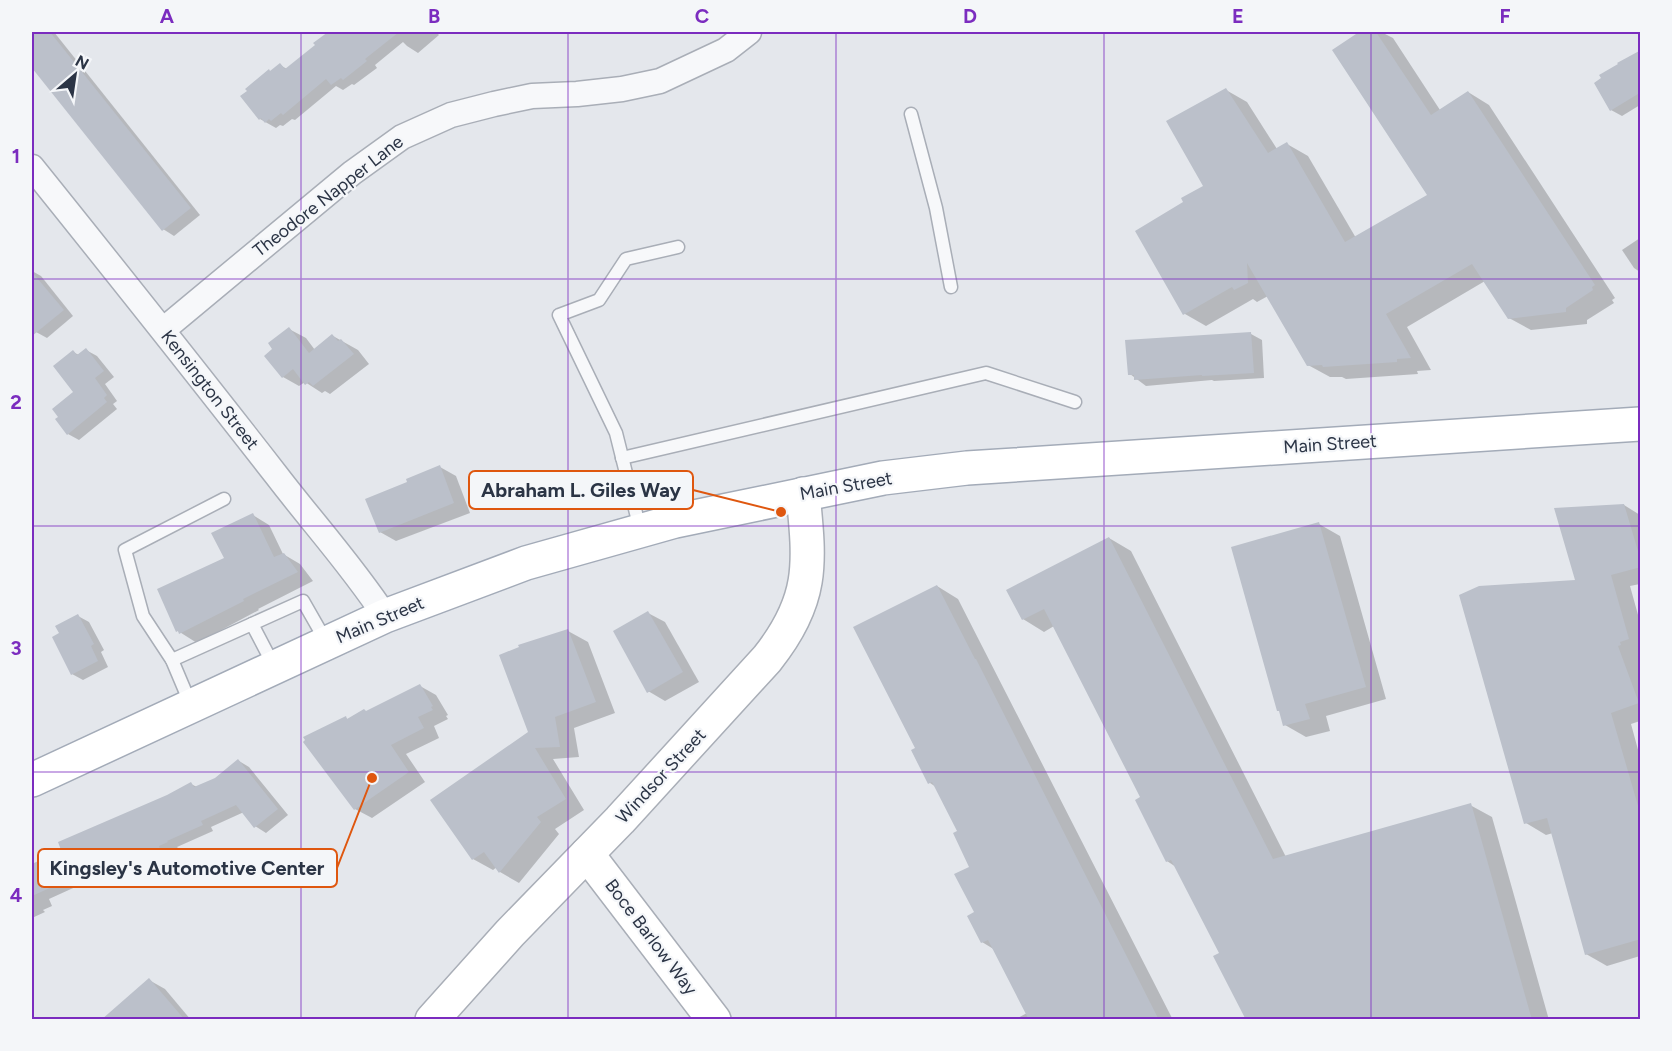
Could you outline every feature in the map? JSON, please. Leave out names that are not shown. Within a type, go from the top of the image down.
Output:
[{"type":"main road","name":"Main Street","points":[[32,780],[385,616],[526,563],[675,521],[883,478],[967,468],[1641,424]]},
{"type":"main road","name":"Windsor Street","points":[[432,1020],[510,933],[620,820],[760,667],[780,642],[799,606],[807,572],[803,494]]},
{"type":"main road","name":"Boce Barlow Way","points":[[587,854],[714,1020]]},
{"type":"street","name":"Theodore Napper Lane","points":[[163,330],[352,173],[402,137],[452,115],[494,104],[532,96],[622,89],[660,81],[726,50],[749,32]]},
{"type":"street","name":"Kensington Street","points":[[32,166],[303,510],[368,588],[385,616]]},
{"type":"lane","points":[[911,114],[936,208],[951,286]]},
{"type":"lane","points":[[640,531],[616,433],[559,315],[599,300],[626,259],[678,247]]},
{"type":"lane","points":[[622,458],[986,373],[1075,402]]},
{"type":"lane","points":[[191,706],[171,660],[143,616],[125,550],[224,499]]},
{"type":"lane","points":[[171,660],[303,601],[327,643]]},
{"type":"lane","points":[[252,624],[275,667]]},
{"type":"building","points":[[32,32],[50,32],[191,208],[162,231],[32,68]]},
{"type":"building","points":[[328,32],[399,32],[343,80],[341,78],[331,85],[326,79],[283,115],[281,113],[265,123],[261,118],[259,120],[240,96],[247,91],[245,89],[280,63],[285,69]]},
{"type":"building","points":[[1359,32],[1376,32],[1431,115],[1468,91],[1595,285],[1592,287],[1593,290],[1566,308],[1566,312],[1508,319],[1472,264],[1386,314],[1411,358],[1397,359],[1397,362],[1323,367],[1322,365],[1307,366],[1247,263],[1248,283],[1234,290],[1232,287],[1183,315],[1135,231],[1183,202],[1181,198],[1203,186],[1166,121],[1226,88],[1268,153],[1287,142],[1345,242],[1427,195],[1332,50]]},
{"type":"building","points":[[1641,50],[1641,99],[1638,94],[1610,111],[1594,83],[1601,78],[1599,75]]},
{"type":"building","points":[[32,272],[64,310],[32,336]]},
{"type":"building","points":[[289,327],[309,353],[332,334],[338,341],[341,339],[354,354],[313,386],[309,382],[305,385],[293,369],[282,378],[264,356],[272,349],[268,343]]},
{"type":"building","points":[[1251,332],[1254,373],[1134,380],[1134,375],[1128,375],[1125,340]]},
{"type":"building","points":[[86,348],[104,371],[95,378],[107,395],[104,398],[107,402],[67,435],[55,419],[58,417],[52,409],[73,392],[53,366],[73,350],[77,355]]},
{"type":"building","points":[[440,465],[454,503],[379,533],[365,499],[407,482],[406,479]]},
{"type":"building","points":[[1624,504],[1641,567],[1611,575],[1629,639],[1620,642],[1621,645],[1618,646],[1639,703],[1611,713],[1641,816],[1641,939],[1585,955],[1547,818],[1524,824],[1459,595],[1479,586],[1575,580],[1554,508]]},
{"type":"building","points":[[253,513],[274,557],[284,553],[298,572],[179,634],[178,631],[176,632],[157,589],[224,558],[211,533]]},
{"type":"building","points":[[1319,522],[1366,687],[1305,704],[1310,719],[1283,726],[1231,547]]},
{"type":"building","points":[[1109,537],[1273,859],[1471,803],[1532,1020],[1246,1020],[1213,956],[1219,953],[1171,860],[1166,862],[1135,800],[1140,797],[1044,609],[1022,620],[1006,590]]},
{"type":"building","points":[[937,585],[1159,1020],[1029,1020],[988,940],[981,943],[967,916],[974,912],[954,874],[969,867],[953,833],[957,831],[932,782],[928,784],[911,750],[915,748],[853,627]]},
{"type":"building","points":[[648,611],[683,672],[647,693],[613,631]]},
{"type":"building","points":[[78,614],[94,644],[91,646],[98,661],[71,675],[52,637],[59,633],[55,626]]},
{"type":"building","points":[[568,629],[596,702],[555,717],[560,747],[535,748],[566,799],[537,817],[541,822],[499,873],[484,852],[472,860],[430,800],[528,732],[499,655],[519,647],[518,645]]},
{"type":"building","points":[[420,684],[433,710],[418,717],[424,728],[391,745],[409,772],[354,810],[303,742],[305,740],[303,737],[346,716],[347,719],[364,709],[366,711]]},
{"type":"building","points":[[238,759],[278,809],[254,828],[236,805],[201,821],[203,825],[167,841],[159,846],[160,849],[138,859],[137,856],[125,860],[87,877],[85,872],[32,896],[32,864],[61,850],[58,842],[167,795],[191,782],[194,787],[215,778]]},
{"type":"building","points":[[149,978],[185,1020],[101,1020]]},
{"type":"place","name":"Abraham L. Giles Way","points":[[781,512]]},
{"type":"place","name":"Kingsley's Automotive Center","points":[[372,778]]}]
